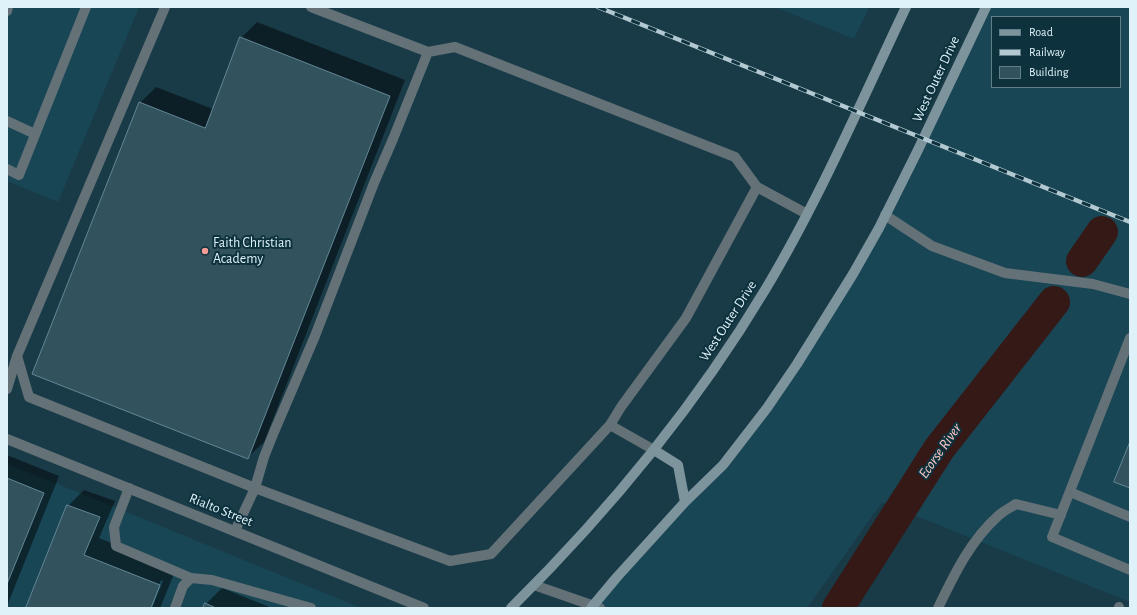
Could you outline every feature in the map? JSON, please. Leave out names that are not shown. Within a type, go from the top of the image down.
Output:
[{"type":"main road","name":"West Outer Drive","points":[[511,608],[564,553],[654,450],[726,351],[764,291],[807,214],[906,7]]},
{"type":"main road","name":"West Outer Drive","points":[[595,607],[617,577],[685,502],[723,464],[767,408],[797,364],[853,274],[885,216],[986,7]]},
{"type":"main road","points":[[654,450],[678,465],[685,502]]},
{"type":"street","points":[[7,11],[8,7]]},
{"type":"street","points":[[7,169],[19,175],[86,7]]},
{"type":"street","points":[[7,389],[17,356],[165,7]]},
{"type":"street","points":[[310,7],[428,52],[455,47],[734,157],[757,187],[807,214]]},
{"type":"street","points":[[235,531],[256,488],[264,457],[316,336],[374,184],[394,139],[428,52]]},
{"type":"street","points":[[7,121],[36,134]]},
{"type":"street","points":[[17,356],[29,396],[256,488],[450,561],[491,554],[610,425],[686,318],[757,187]]},
{"type":"street","points":[[885,216],[932,246],[1005,273],[1093,284],[1130,294]]},
{"type":"street","points":[[1130,338],[1052,538],[1130,570]]},
{"type":"street","points":[[610,425],[654,450]]},
{"type":"street","name":"Rialto Street","points":[[7,439],[424,608]]},
{"type":"street","points":[[129,488],[114,527],[116,546],[191,578],[212,580],[311,608]]},
{"type":"street","points":[[1070,492],[1130,517]]},
{"type":"street","points":[[938,608],[965,557],[976,540],[998,516],[1016,504],[1061,515]]},
{"type":"street","points":[[174,608],[183,586],[191,578]]},
{"type":"street","points":[[534,585],[595,607]]},
{"type":"shaded area","points":[[7,7],[139,7],[58,202],[7,181]]},
{"type":"shaded area","points":[[775,7],[869,7],[854,39]]},
{"type":"shaded area","points":[[986,7],[1130,7],[1130,602],[882,502],[807,608],[591,608],[723,464],[853,274]]},
{"type":"shaded area","points":[[7,464],[65,487],[361,608],[7,608]]},
{"type":"building","name":"Faith Christian Academy","points":[[240,37],[390,96],[248,459],[32,374],[139,102],[205,128]]},
{"type":"building","points":[[1130,442],[1130,488],[1114,482]]},
{"type":"building","points":[[7,478],[44,493],[7,584]]},
{"type":"building","points":[[67,505],[100,517],[84,555],[160,585],[151,608],[26,608]]},
{"type":"building","points":[[205,603],[216,608],[203,608]]},
{"type":"waterway","name":"Ecorse River","points":[[1082,261],[1102,232]]},
{"type":"waterway","name":"Ecorse River","points":[[838,608],[939,449],[1054,302]]},
{"type":"railway","points":[[598,7],[1130,222]]},
{"type":"place","name":"Faith Christian Academy","points":[[205,251]]}]
